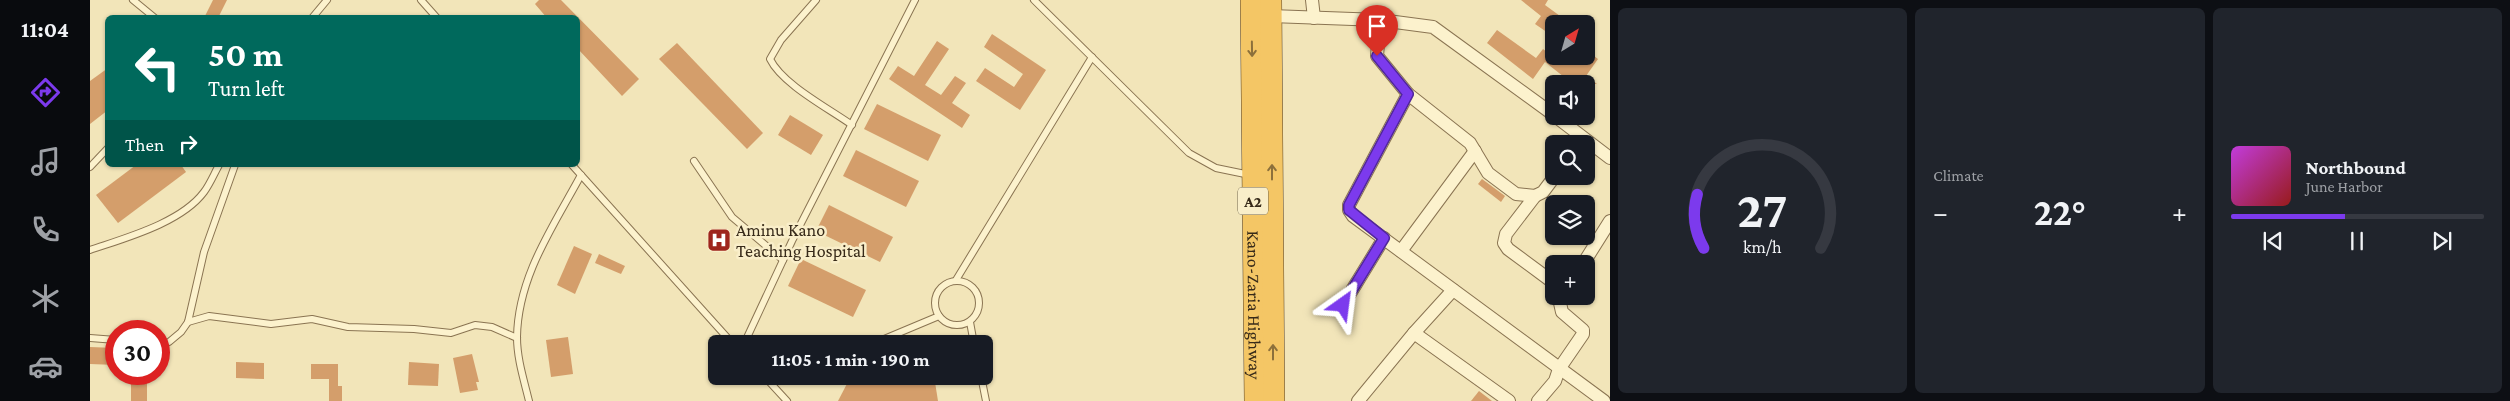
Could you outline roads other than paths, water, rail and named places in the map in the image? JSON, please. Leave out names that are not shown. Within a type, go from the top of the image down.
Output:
[{"type":"highway","name":"Kano-Zaria Highway","points":[[1251,0],[1255,401]]},
{"type":"highway","name":"Kano-Zaria Highway","points":[[1271,8],[1274,401]]},
{"type":"street","points":[[1312,0],[1314,18]]},
{"type":"street","points":[[1271,8],[1314,18],[1380,20],[1433,27],[1545,109]]},
{"type":"street","points":[[1380,20],[1377,56],[1408,94],[1470,144],[1483,167],[1499,184],[1516,194],[1535,196]]},
{"type":"street","points":[[1408,94],[1349,205],[1349,210],[1353,216],[1604,401]]},
{"type":"street","points":[[1564,125],[1576,135]]},
{"type":"street","points":[[1595,147],[1609,153]]},
{"type":"street","points":[[1401,251],[1474,151]]},
{"type":"street","points":[[1545,276],[1508,249],[1504,243],[1506,234],[1535,196],[1543,192],[1548,185]]},
{"type":"street","points":[[1591,255],[1605,238],[1610,221]]},
{"type":"street","points":[[1343,305],[1384,238]]},
{"type":"street","points":[[1358,401],[1414,333],[1453,290]]},
{"type":"street","points":[[1538,401],[1555,381],[1559,369],[1583,334],[1583,330],[1562,312],[1560,305]]},
{"type":"street","points":[[1414,333],[1509,401]]},
{"type":"lane","points":[[133,0],[151,15]]},
{"type":"lane","points":[[314,15],[327,0]]},
{"type":"lane","points":[[421,0],[434,15]]},
{"type":"lane","points":[[816,0],[782,40],[770,59],[775,68],[793,84],[852,125]]},
{"type":"lane","points":[[748,335],[783,260],[915,0]]},
{"type":"lane","points":[[1034,0],[1200,161],[1216,168],[1253,176]]},
{"type":"lane","points":[[956,280],[1092,57]]},
{"type":"lane","points":[[90,167],[105,151]]},
{"type":"lane","points":[[694,161],[732,217],[783,260]]},
{"type":"lane","points":[[90,250],[170,219],[184,210],[203,193],[218,167]]},
{"type":"lane","points":[[170,341],[181,332],[188,322],[204,252],[234,167]]},
{"type":"lane","points":[[574,167],[725,335]]},
{"type":"lane","points":[[529,401],[521,371],[517,338],[521,296],[527,278],[581,175]]},
{"type":"lane","points":[[956,280],[968,282],[976,290],[980,301],[978,313],[970,322],[959,325],[947,323],[939,316],[934,304],[937,292],[945,283],[956,280]]},
{"type":"lane","points":[[188,322],[209,316],[271,324],[312,319],[348,327],[414,329],[451,334],[475,324],[492,327],[517,338]]},
{"type":"lane","points":[[894,335],[939,316]]},
{"type":"lane","points":[[970,322],[972,335]]},
{"type":"lane","points":[[90,338],[105,339]]},
{"type":"lane","points":[[772,385],[787,401]]},
{"type":"lane","points":[[983,385],[986,401]]},
{"type":"place","name":"Aminu Kano Teaching Hospital","points":[[719,240]]}]
